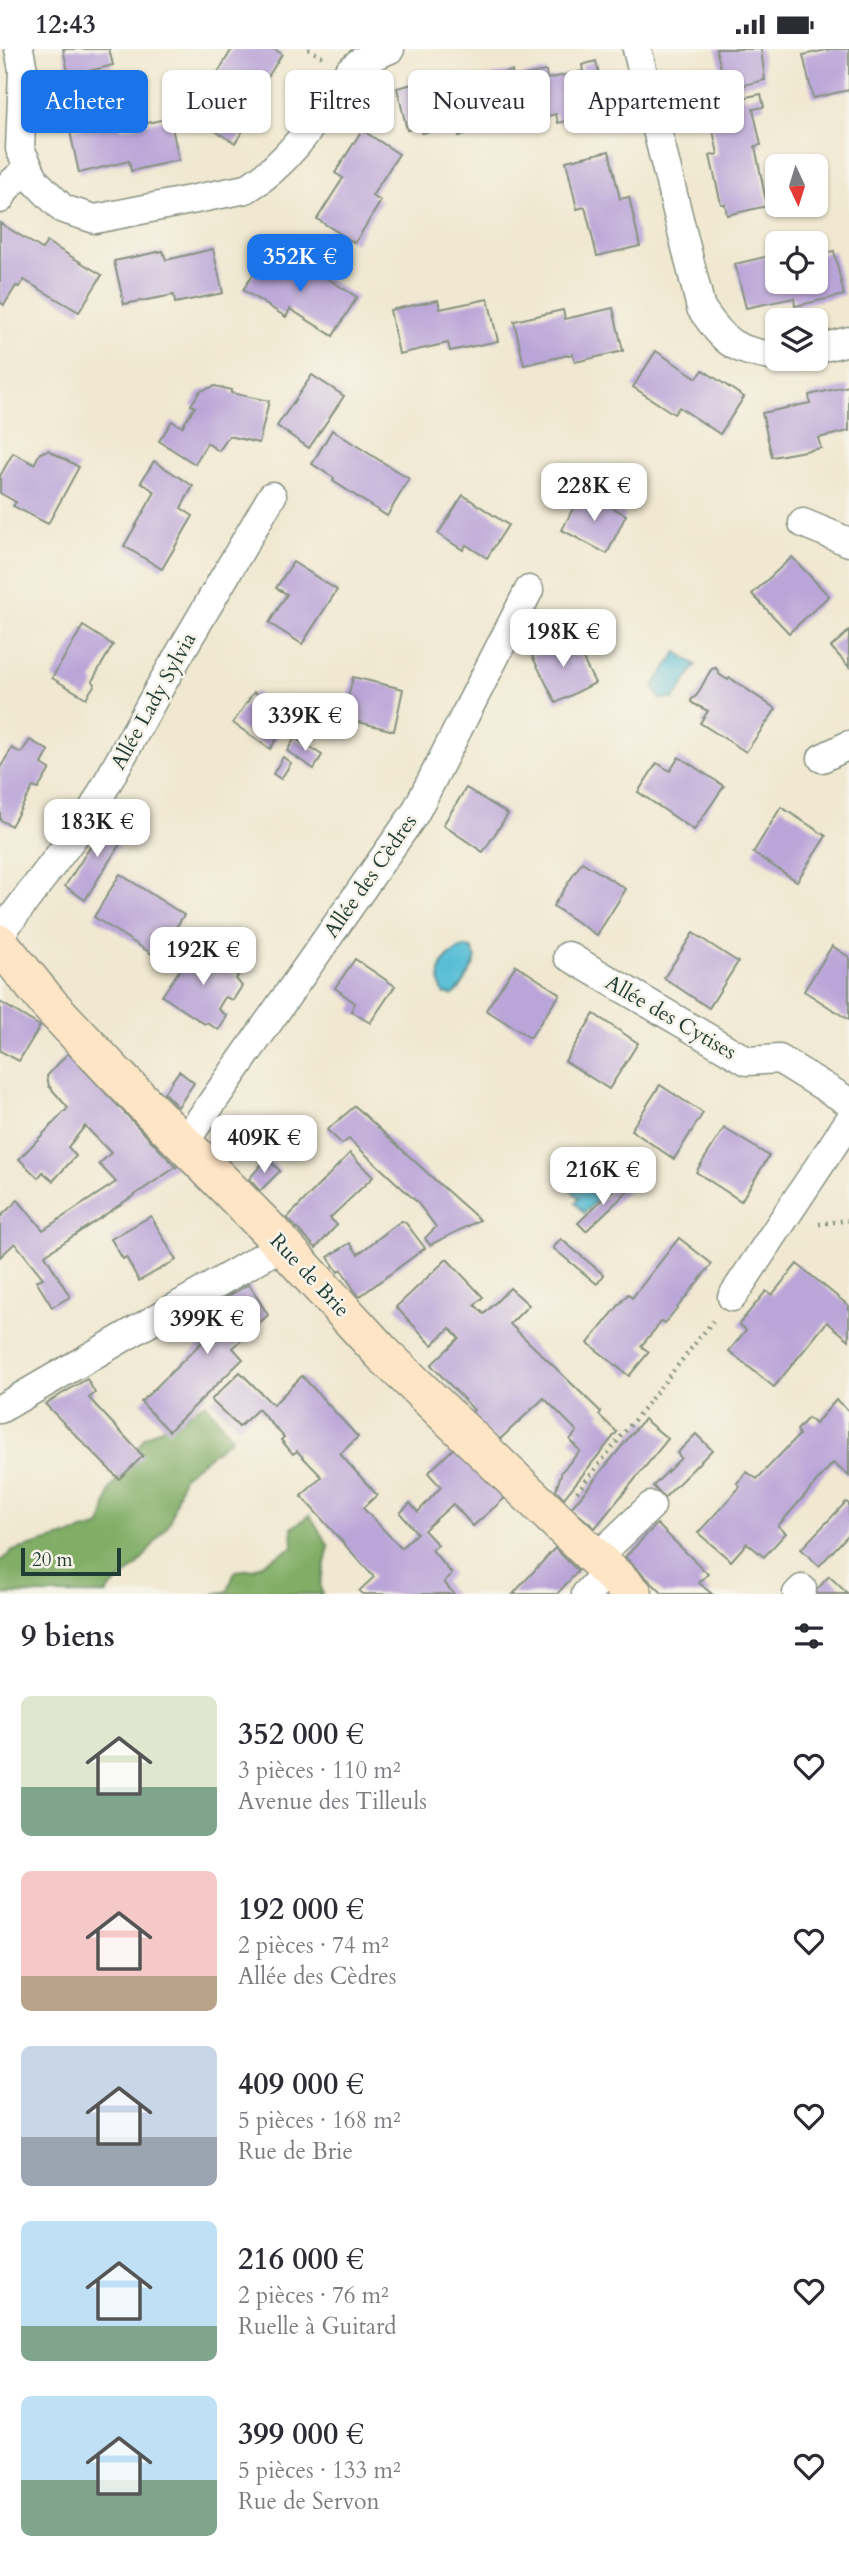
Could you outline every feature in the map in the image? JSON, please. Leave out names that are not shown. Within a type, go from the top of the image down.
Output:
[{"type":"street","points":[[19,49],[23,70],[20,149],[36,183],[63,209],[96,219],[246,189],[267,177],[287,157],[349,71],[360,62],[390,49]]},
{"type":"street","points":[[637,49],[701,307],[721,336],[747,352],[765,355]]},
{"type":"street","points":[[0,199],[8,187],[29,168]]},
{"type":"street","points":[[828,346],[849,341]]},
{"type":"street","name":"Allée Lady Sylvia","points":[[0,933],[89,816],[160,687],[272,496]]},
{"type":"street","points":[[803,523],[849,542]]},
{"type":"street","name":"Allée des Cèdres","points":[[183,1143],[415,813],[529,590]]},
{"type":"street","points":[[822,758],[849,744]]},
{"type":"street","name":"Rue de Brie","points":[[0,944],[49,1004],[283,1245],[382,1353],[555,1520],[606,1580]]},
{"type":"street","name":"Allée des Cytises","points":[[568,956],[747,1061],[779,1059],[849,1102]]},
{"type":"street","points":[[732,1297],[849,1121]]},
{"type":"street","points":[[0,1409],[283,1245]]},
{"type":"street","points":[[606,1580],[651,1506]]},
{"type":"path","points":[[555,1520],[732,1297]]},
{"type":"green space","points":[[206,1403],[232,1438],[183,1476],[170,1522],[139,1564],[107,1591],[107,1594],[0,1594],[0,1561],[13,1551],[101,1526],[110,1490],[145,1437]]},
{"type":"green space","points":[[310,1515],[329,1547],[320,1585],[322,1594],[214,1594],[228,1591],[235,1571],[253,1569],[293,1547],[292,1528]]},
{"type":"water","points":[[677,652],[696,665],[674,699],[660,699],[653,687]]},
{"type":"water","points":[[464,947],[472,949],[476,958],[472,967],[453,995],[443,993],[440,985],[442,965]]},
{"type":"water","points":[[579,1163],[606,1191],[584,1213],[575,1203],[579,1198],[562,1180]]},
{"type":"building","points":[[63,49],[109,49],[113,65],[93,70],[68,70]]},
{"type":"building","points":[[232,49],[274,49],[282,54],[271,72],[219,70]]},
{"type":"building","points":[[716,49],[761,49],[765,80],[744,85],[744,70],[721,70]]},
{"type":"building","points":[[831,49],[849,49],[849,90],[813,98],[803,55]]},
{"type":"building","points":[[596,61],[598,70],[583,70],[582,65]]},
{"type":"building","points":[[564,75],[564,122],[558,123],[556,114],[550,115],[550,78]]},
{"type":"building","points":[[408,85],[408,130],[407,130],[397,88]]},
{"type":"building","points":[[761,94],[764,107],[753,109],[761,145],[755,146],[765,206],[727,215],[725,204],[721,204],[710,156],[718,154],[714,133],[744,133],[744,98]]},
{"type":"building","points":[[162,120],[162,133],[173,133],[179,160],[131,171],[129,161],[79,173],[70,133],[148,133],[148,123]]},
{"type":"building","points":[[219,133],[242,133],[235,143]]},
{"type":"building","points":[[360,133],[367,133],[399,154],[372,196],[381,201],[355,243],[317,219],[343,178],[335,173]]},
{"type":"building","points":[[609,151],[620,199],[629,197],[640,246],[597,256],[585,207],[577,209],[566,161]]},
{"type":"building","points":[[0,223],[42,249],[47,242],[102,275],[79,312],[24,280],[19,287],[16,286],[4,305],[0,302]]},
{"type":"building","points":[[213,249],[223,293],[175,303],[174,295],[124,304],[114,261],[163,251],[166,260]]},
{"type":"building","points":[[834,251],[844,295],[795,306],[794,298],[746,308],[735,264],[765,257],[765,294],[828,294],[828,252]]},
{"type":"building","points":[[267,252],[310,279],[315,271],[357,297],[333,336],[290,309],[286,317],[243,290]]},
{"type":"building","points":[[488,299],[498,341],[450,351],[448,343],[399,354],[390,310],[438,300],[440,309]]},
{"type":"building","points":[[613,308],[623,351],[575,362],[573,354],[524,365],[514,321],[563,310],[565,319]]},
{"type":"building","points":[[656,351],[697,378],[703,370],[744,397],[720,434],[679,407],[674,414],[633,387]]},
{"type":"building","points":[[312,375],[344,396],[309,448],[277,426]]},
{"type":"building","points":[[215,386],[231,390],[231,393],[269,401],[259,443],[229,436],[219,451],[207,443],[195,464],[159,441],[172,421],[182,427],[195,407],[191,405],[200,391]]},
{"type":"building","points":[[849,386],[849,431],[818,438],[821,448],[772,457],[762,413],[810,403],[809,395]]},
{"type":"building","points":[[332,430],[409,479],[387,516],[312,464]]},
{"type":"building","points":[[48,450],[79,467],[48,524],[13,506],[16,502],[0,493],[0,476],[13,453],[34,464],[40,453]]},
{"type":"building","points":[[154,461],[193,486],[181,508],[193,516],[162,569],[124,546],[155,492],[141,482]]},
{"type":"building","points":[[582,491],[626,515],[607,554],[562,530]]},
{"type":"building","points":[[463,495],[508,525],[487,558],[466,545],[463,550],[438,534]]},
{"type":"building","points":[[792,557],[829,596],[789,633],[752,594]]},
{"type":"building","points":[[293,562],[337,590],[302,644],[269,623],[287,594],[276,588]]},
{"type":"building","points":[[83,626],[113,645],[92,681],[95,684],[86,698],[52,678]]},
{"type":"building","points":[[849,631],[849,667],[831,647]]},
{"type":"building","points":[[571,636],[595,683],[556,703],[532,656]]},
{"type":"building","points":[[716,668],[720,675],[728,680],[730,678],[776,709],[746,752],[700,723],[708,711],[692,703],[691,700],[697,695],[709,673]]},
{"type":"building","points":[[353,677],[403,689],[394,731],[343,718]]},
{"type":"building","points":[[254,692],[291,717],[270,749],[233,723]]},
{"type":"building","points":[[295,738],[322,755],[314,769],[287,751]]},
{"type":"building","points":[[30,740],[49,751],[42,764],[50,769],[38,789],[33,787],[11,826],[0,820],[0,768],[12,748],[21,753]]},
{"type":"building","points":[[283,757],[291,763],[281,779],[273,774]]},
{"type":"building","points":[[679,757],[724,786],[694,830],[638,792],[657,763],[670,771]]},
{"type":"building","points":[[466,788],[508,814],[483,852],[443,825]]},
{"type":"building","points":[[781,807],[826,836],[797,881],[753,853]]},
{"type":"building","points":[[109,818],[128,831],[85,900],[65,886]]},
{"type":"building","points":[[582,862],[626,889],[597,935],[553,906]]},
{"type":"building","points":[[120,874],[184,915],[157,957],[94,917]]},
{"type":"building","points":[[693,933],[738,962],[709,1008],[664,978]]},
{"type":"building","points":[[210,945],[222,955],[218,964],[238,976],[236,979],[242,986],[233,1000],[225,997],[218,1009],[227,1016],[219,1030],[162,996],[194,949],[199,951],[203,946]]},
{"type":"building","points":[[832,946],[849,957],[849,1020],[804,991]]},
{"type":"building","points":[[355,959],[395,986],[370,1023],[351,1011],[355,1003],[335,988]]},
{"type":"building","points":[[516,965],[560,994],[530,1038],[486,1010]]},
{"type":"building","points":[[0,1002],[40,1026],[19,1061],[0,1051]]},
{"type":"building","points":[[594,1014],[638,1043],[609,1089],[565,1061]]},
{"type":"building","points":[[68,1053],[176,1167],[45,1255],[70,1297],[52,1307],[36,1281],[43,1278],[15,1243],[0,1257],[0,1217],[18,1200],[43,1230],[116,1182],[99,1164],[111,1153],[85,1126],[68,1147],[76,1156],[53,1181],[43,1172],[38,1178],[19,1159],[68,1108],[49,1086],[47,1076]]},
{"type":"building","points":[[179,1071],[194,1083],[178,1107],[164,1093]]},
{"type":"building","points":[[660,1085],[703,1113],[674,1159],[631,1130]]},
{"type":"building","points":[[355,1106],[480,1220],[430,1245],[425,1238],[436,1227],[417,1202],[349,1139],[342,1144],[327,1130]]},
{"type":"building","points":[[724,1128],[769,1156],[741,1201],[696,1172]]},
{"type":"building","points":[[350,1153],[373,1177],[330,1218],[337,1225],[316,1248],[287,1218]]},
{"type":"building","points":[[267,1158],[280,1171],[260,1191],[249,1179]]},
{"type":"building","points":[[618,1184],[628,1191],[586,1231],[578,1223]]},
{"type":"building","points":[[151,1216],[176,1260],[139,1281],[126,1257],[123,1259],[111,1239]]},
{"type":"building","points":[[401,1221],[405,1222],[425,1248],[359,1297],[341,1270],[338,1272],[328,1257],[350,1243],[358,1254]]},
{"type":"building","points":[[679,1238],[712,1264],[665,1323],[662,1321],[641,1346],[649,1352],[629,1376],[588,1343],[628,1294],[632,1298]]},
{"type":"building","points":[[561,1239],[604,1275],[597,1284],[553,1248]]},
{"type":"building","points":[[447,1259],[483,1297],[475,1305],[484,1314],[510,1288],[529,1305],[510,1324],[601,1412],[599,1415],[617,1432],[564,1498],[556,1490],[562,1471],[580,1451],[570,1440],[577,1431],[544,1398],[497,1442],[469,1415],[474,1410],[431,1365],[459,1338],[450,1328],[432,1345],[396,1307]]},
{"type":"building","points":[[797,1264],[849,1306],[849,1340],[827,1322],[774,1387],[729,1351],[746,1330],[739,1324],[766,1291],[772,1295]]},
{"type":"building","points":[[249,1284],[268,1315],[233,1348],[243,1359],[169,1431],[141,1402],[203,1341],[184,1322]]},
{"type":"building","points":[[240,1372],[273,1405],[302,1376],[358,1437],[340,1454],[377,1495],[363,1508],[401,1548],[417,1533],[400,1513],[410,1503],[418,1512],[441,1487],[428,1473],[454,1448],[505,1498],[473,1526],[453,1504],[424,1530],[438,1545],[432,1550],[452,1574],[444,1582],[454,1594],[362,1594],[359,1591],[374,1577],[301,1496],[322,1477],[297,1451],[293,1454],[281,1440],[284,1437],[258,1409],[239,1427],[211,1400]]},
{"type":"building","points":[[87,1379],[95,1393],[89,1398],[143,1456],[119,1479],[45,1404]]},
{"type":"building","points":[[836,1400],[849,1411],[849,1476],[833,1463],[778,1526],[786,1533],[764,1557],[747,1543],[731,1561],[698,1533],[740,1487],[737,1483],[747,1472],[757,1479],[799,1435],[797,1430],[808,1418],[815,1424]]},
{"type":"building","points":[[644,1419],[668,1439],[595,1528],[571,1508]]},
{"type":"building","points":[[696,1434],[712,1450],[664,1498],[653,1486],[681,1458],[677,1453]]},
{"type":"building","points":[[846,1502],[849,1504],[849,1534],[819,1566],[801,1549]]},
{"type":"building","points":[[657,1524],[708,1574],[699,1583],[712,1594],[663,1594],[625,1557]]},
{"type":"building","points":[[555,1548],[578,1571],[557,1594],[513,1594]]},
{"type":"building","points":[[829,1576],[848,1594],[813,1594]]}]
